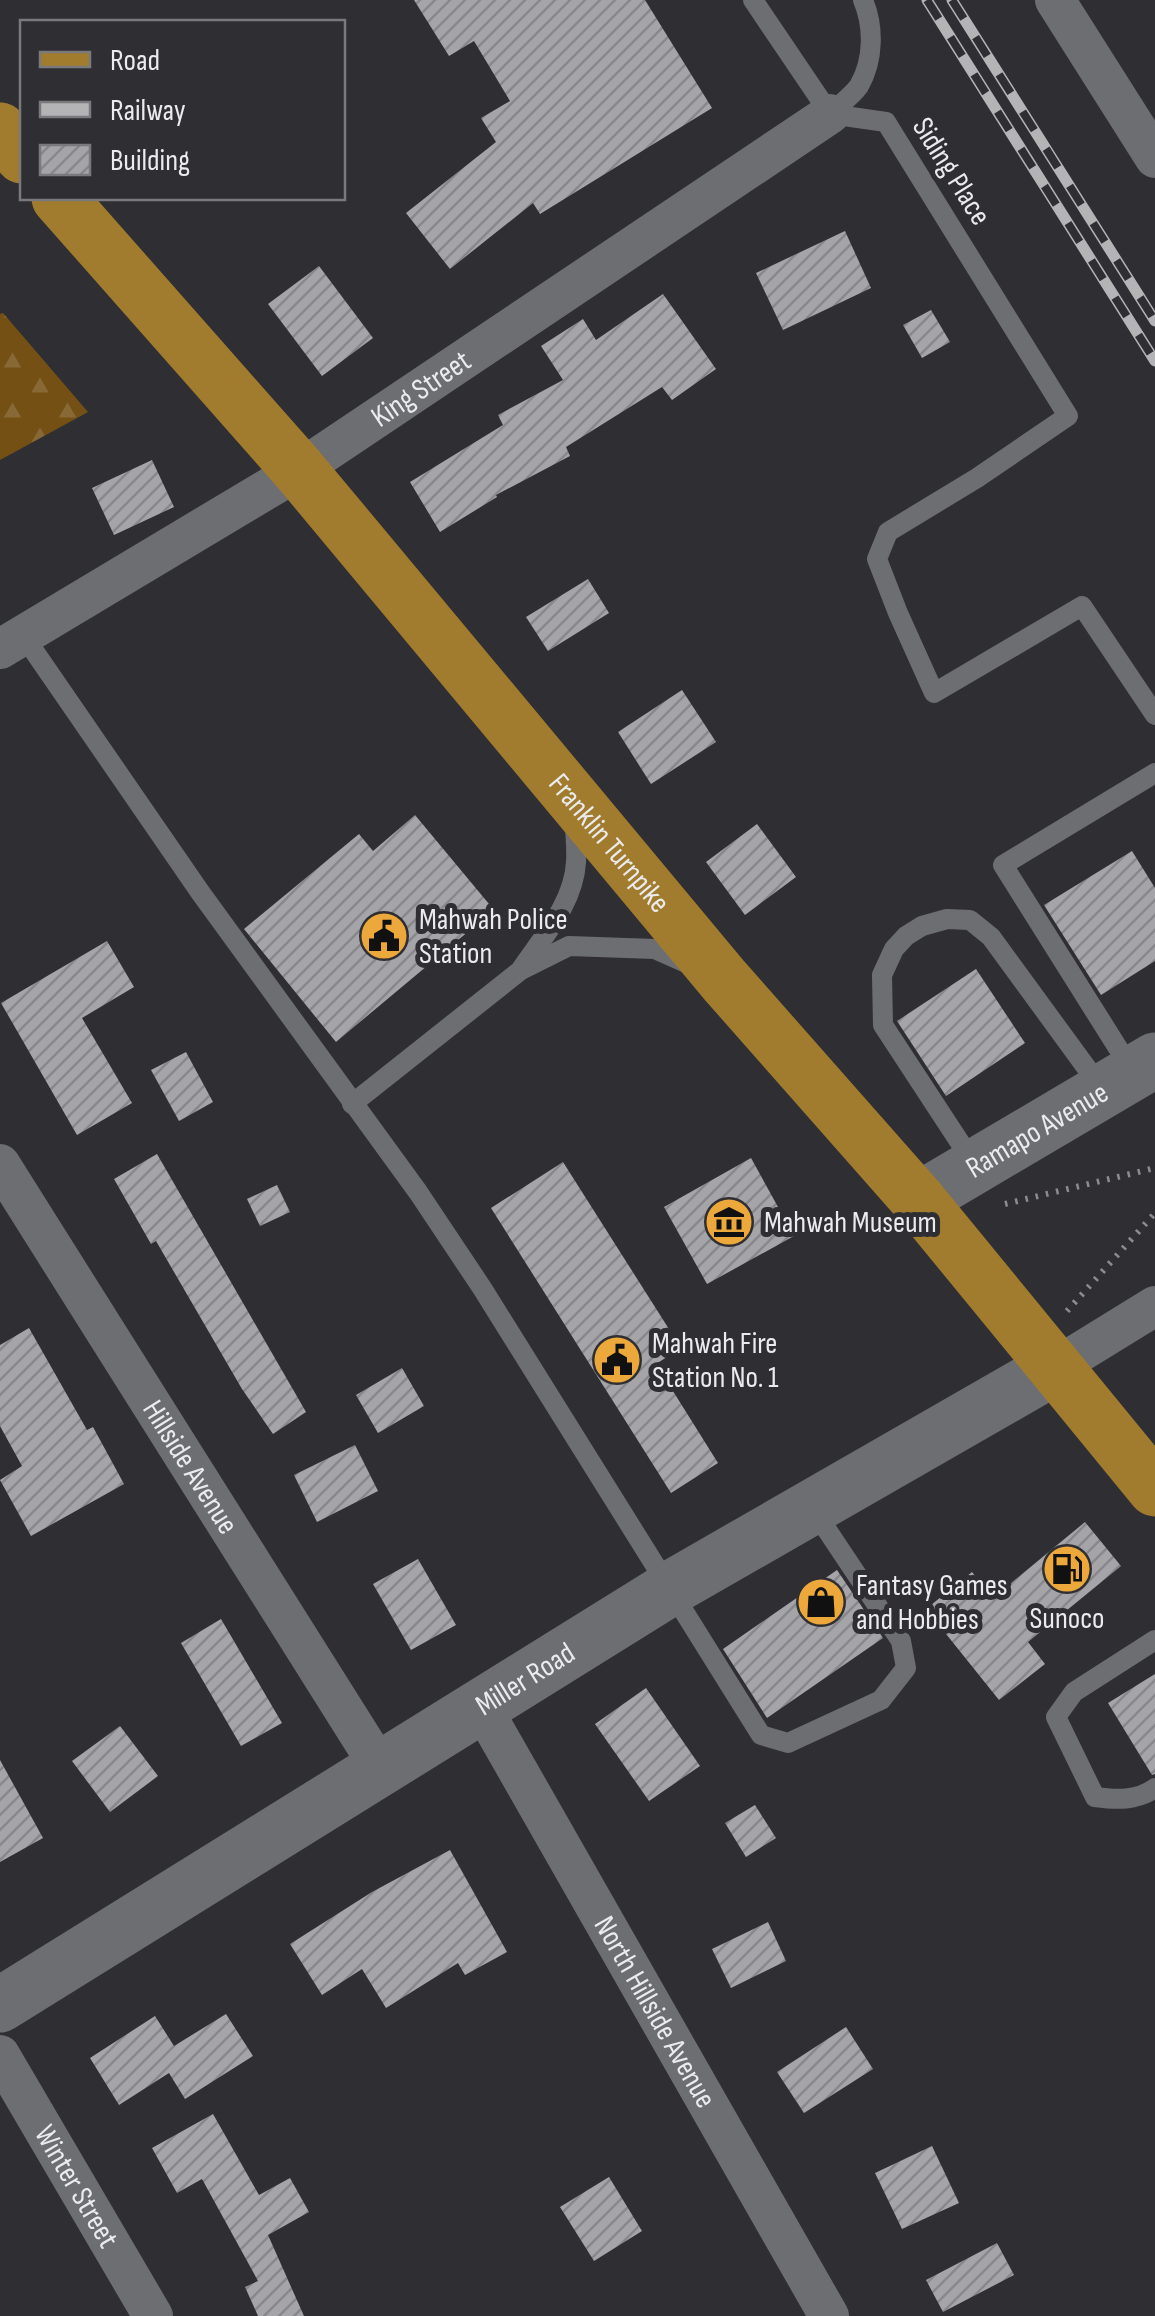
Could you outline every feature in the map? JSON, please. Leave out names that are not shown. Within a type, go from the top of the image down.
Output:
[{"type":"main road","points":[[0,130],[20,154]]},
{"type":"main road","name":"Franklin Turnpike","points":[[61,200],[300,470],[724,980],[918,1200],[1058,1342],[1148,1472]]},
{"type":"street","points":[[1055,0],[1155,158]]},
{"type":"street","name":"King Street","points":[[12,642],[300,470],[830,114]]},
{"type":"street","name":"Ramapo Avenue","points":[[918,1200],[984,1186],[1131,1074]]},
{"type":"street","name":"Hillside Avenue","points":[[0,1164],[380,1769]]},
{"type":"street","points":[[1058,1342],[1155,1306]]},
{"type":"street","name":"Miller Road","points":[[0,2005],[671,1588],[812,1507],[1058,1342]]},
{"type":"street","name":"North Hillside Avenue","points":[[481,1706],[829,2316]]},
{"type":"street","name":"Winter Street","points":[[0,2055],[153,2316]]},
{"type":"lane","points":[[753,0],[830,114],[858,86],[870,54],[871,30],[863,0]]},
{"type":"lane","name":"Siding Place","points":[[830,114],[886,122],[1068,416],[888,532],[877,559],[934,693],[1082,606],[1155,715]]},
{"type":"lane","points":[[12,642],[418,1192],[761,1734],[788,1743],[882,1700],[906,1668],[900,1640],[812,1507]]},
{"type":"lane","points":[[1131,1074],[1003,865],[1155,773]]},
{"type":"lane","points":[[521,970],[555,920],[570,888],[576,864],[574,800]]},
{"type":"lane","points":[[984,1186],[883,1025],[882,975],[894,949],[906,936],[922,926],[947,919],[970,920],[1131,1074]]},
{"type":"lane","points":[[352,1104],[521,970],[569,946],[655,949],[724,980]]},
{"type":"lane","points":[[1155,1640],[1074,1692],[1056,1717],[1095,1796],[1116,1800],[1146,1794],[1155,1788]]},
{"type":"path","points":[[984,1186],[1155,1168]]},
{"type":"path","points":[[1058,1342],[1155,1213]]},
{"type":"green space","points":[[0,314],[88,412],[0,460]]},
{"type":"building","points":[[414,0],[645,0],[712,108],[540,214],[533,203],[450,269],[406,213],[496,142],[481,118],[510,101],[474,41],[449,56]]},
{"type":"building","points":[[845,231],[871,288],[783,330],[756,273]]},
{"type":"building","points":[[319,266],[373,338],[322,376],[268,304]]},
{"type":"building","points":[[663,294],[716,369],[672,400],[662,387],[566,447],[570,456],[496,495],[440,532],[410,482],[503,425],[498,415],[563,380],[541,346],[583,319],[596,340]]},
{"type":"building","points":[[931,310],[950,342],[922,358],[903,325]]},
{"type":"building","points":[[152,460],[174,507],[114,535],[92,488]]},
{"type":"building","points":[[588,579],[609,613],[548,651],[526,617]]},
{"type":"building","points":[[682,690],[716,742],[651,784],[618,732]]},
{"type":"building","points":[[415,815],[494,910],[336,1042],[244,929],[359,834],[373,851]]},
{"type":"building","points":[[757,824],[796,877],[745,915],[706,862]]},
{"type":"building","points":[[1132,851],[1155,888],[1155,961],[1101,995],[1044,905]]},
{"type":"building","points":[[107,941],[134,987],[82,1018],[132,1103],[77,1135],[1,1003]]},
{"type":"building","points":[[976,969],[1025,1043],[946,1096],[897,1021]]},
{"type":"building","points":[[186,1052],[213,1102],[179,1121],[151,1070]]},
{"type":"building","points":[[157,1154],[306,1412],[273,1434],[114,1179]]},
{"type":"building","name":"Mahwah Museum","points":[[751,1158],[794,1236],[707,1284],[664,1207]]},
{"type":"building","points":[[563,1162],[681,1348],[656,1364],[718,1463],[671,1493],[491,1208]]},
{"type":"building","points":[[277,1185],[290,1212],[260,1226],[247,1199]]},
{"type":"building","points":[[29,1328],[87,1430],[93,1427],[124,1484],[31,1536],[0,1480],[22,1466],[0,1426],[0,1345]]},
{"type":"building","points":[[402,1368],[424,1406],[378,1433],[356,1395]]},
{"type":"building","points":[[355,1445],[378,1491],[317,1522],[294,1475]]},
{"type":"building","points":[[1085,1522],[1121,1566],[1028,1642],[1045,1664],[999,1700],[926,1609],[972,1572],[993,1598]]},
{"type":"building","points":[[418,1559],[456,1625],[411,1650],[373,1584]]},
{"type":"building","points":[[837,1570],[883,1638],[767,1718],[723,1649]]},
{"type":"building","points":[[221,1619],[282,1723],[241,1746],[181,1643]]},
{"type":"building","points":[[1155,1674],[1155,1774],[1152,1775],[1108,1703]]},
{"type":"building","points":[[646,1688],[700,1766],[649,1801],[595,1724]]},
{"type":"building","points":[[120,1726],[158,1776],[110,1812],[72,1761]]},
{"type":"building","points":[[0,1760],[43,1838],[0,1862]]},
{"type":"building","points":[[755,1805],[776,1838],[746,1857],[725,1823]]},
{"type":"building","points":[[450,1850],[507,1952],[465,1975],[458,1963],[386,2008],[362,1969],[322,1995],[290,1944],[372,1892]]},
{"type":"building","points":[[768,1922],[786,1961],[731,1988],[712,1949]]},
{"type":"building","points":[[226,2014],[253,2056],[185,2099],[169,2073],[119,2105],[90,2058],[155,2016],[174,2046]]},
{"type":"building","points":[[846,2027],[873,2069],[804,2113],[777,2072]]},
{"type":"building","points":[[213,2114],[259,2195],[290,2178],[309,2212],[268,2235],[304,2316],[258,2316],[245,2287],[258,2281],[202,2179],[177,2193],[152,2148]]},
{"type":"building","points":[[932,2146],[959,2203],[902,2229],[875,2173]]},
{"type":"building","points":[[609,2177],[642,2231],[594,2261],[560,2207]]},
{"type":"building","points":[[997,2243],[1014,2275],[943,2312],[926,2280]]},
{"type":"railway","points":[[927,0],[1155,361]]},
{"type":"railway","points":[[952,0],[1155,321]]},
{"type":"place","name":"Mahwah Police Station","points":[[384,936]]},
{"type":"place","name":"Mahwah Museum","points":[[729,1222]]},
{"type":"place","name":"Mahwah Fire Station No. 1","points":[[617,1360]]},
{"type":"place","name":"Sunoco","points":[[1067,1569]]},
{"type":"place","name":"Fantasy Games and Hobbies","points":[[821,1602]]}]
